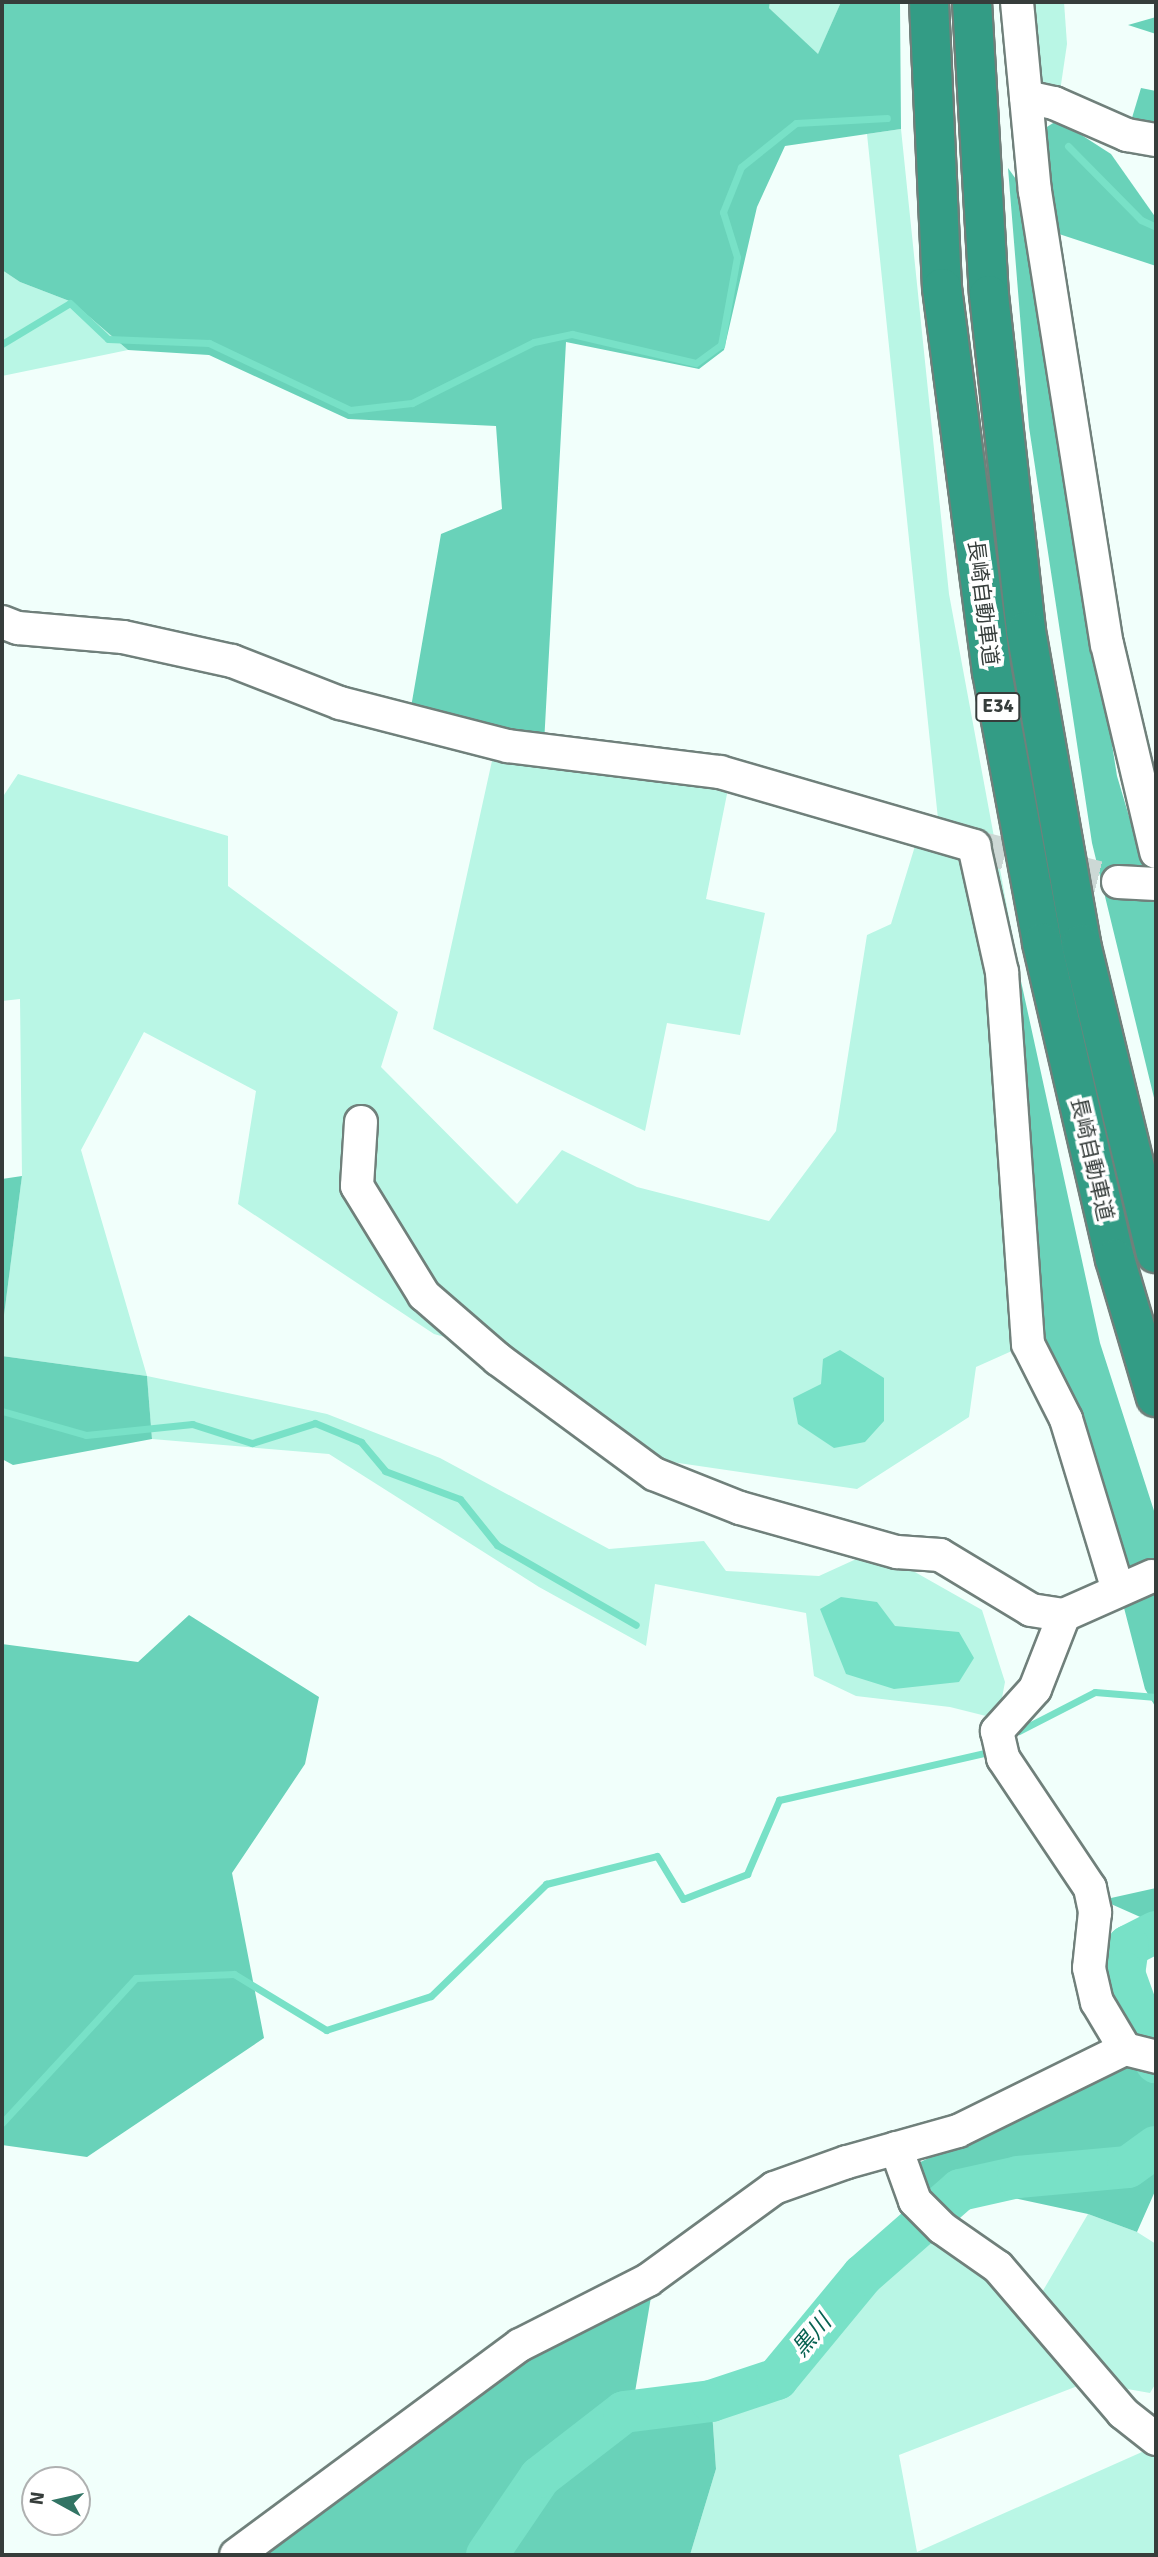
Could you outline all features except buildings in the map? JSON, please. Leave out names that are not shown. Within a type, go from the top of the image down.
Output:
[{"type":"highway","name":"長崎自動車道","points":[[929,2],[942,288],[992,672],[1042,943],[1115,1258],[1156,1397]]},
{"type":"highway","name":"長崎自動車道","points":[[972,2],[989,295],[1026,631],[1081,944],[1156,1253]]},
{"type":"street","points":[[1017,2],[1035,191],[1107,644],[1156,852]]},
{"type":"street","points":[[1026,97],[1054,103],[1127,135],[1156,140]]},
{"type":"street","points":[[2,622],[19,628],[123,637],[232,661],[340,703],[508,746],[720,772],[974,846],[1002,972],[1028,1344],[1066,1419],[1118,1590]]},
{"type":"street","points":[[1118,882],[1156,884]]},
{"type":"street","points":[[360,1122],[357,1186],[424,1295],[498,1359],[654,1474],[740,1508],[897,1552],[940,1555],[1031,1610],[1064,1615],[1152,1576]]},
{"type":"street","points":[[236,2555],[520,2345],[648,2280],[774,2188],[895,2148],[958,2131],[1144,2054],[1097,2002],[1090,1968],[1095,1912],[1090,1888],[1003,1759],[997,1731],[1035,1689],[1064,1615]]},
{"type":"street","points":[[895,2148],[915,2200],[942,2228],[998,2267],[1123,2413],[1156,2439]]},
{"type":"shaded area","points":[[2,2],[770,2],[769,8],[818,54],[841,2],[900,2],[901,129],[785,146],[757,207],[724,350],[699,369],[566,342],[544,744],[410,713],[441,534],[502,509],[496,426],[348,419],[209,355],[128,350],[72,302],[20,282],[2,270]]},
{"type":"shaded area","points":[[770,2],[841,2],[818,55],[769,8]]},
{"type":"shaded area","points":[[1030,2],[1064,2],[1067,44],[1059,98],[1035,87]]},
{"type":"shaded area","points":[[1156,17],[1156,34],[1128,25]]},
{"type":"shaded area","points":[[1141,88],[1156,91],[1156,135],[1128,131]]},
{"type":"shaded area","points":[[1058,120],[1111,154],[1156,218],[1156,266],[1053,232],[1042,130]]},
{"type":"shaded area","points":[[901,129],[949,594],[1019,972],[1039,1339],[976,1367],[969,1417],[857,1489],[658,1460],[508,1355],[434,1334],[238,1204],[256,1091],[144,1032],[81,1150],[147,1376],[2,1356],[2,1331],[22,1176],[20,999],[2,1001],[2,798],[18,774],[228,836],[228,886],[398,1012],[381,1067],[517,1204],[562,1150],[637,1187],[769,1221],[836,1131],[867,935],[891,924],[915,846],[938,819],[867,134]]},
{"type":"shaded area","points":[[1008,168],[1025,192],[1117,776],[1156,907],[1156,1106],[1092,843],[1029,427]]},
{"type":"shaded area","points":[[2,270],[20,282],[72,302],[128,350],[2,376]]},
{"type":"shaded area","points":[[497,738],[730,779],[706,899],[765,913],[740,1035],[667,1023],[645,1131],[433,1029]]},
{"type":"shaded area","points":[[1019,972],[1100,1343],[1156,1517],[1156,1708],[1145,1689],[1077,1426],[1039,1339]]},
{"type":"shaded area","points":[[22,1176],[2,1331],[2,1179]]},
{"type":"shaded area","points":[[840,1350],[884,1378],[884,1421],[865,1442],[834,1448],[798,1424],[793,1398],[821,1384],[823,1359]]},
{"type":"shaded area","points":[[2,1356],[147,1376],[152,1439],[13,1465],[2,1459]]},
{"type":"shaded area","points":[[147,1376],[327,1414],[440,1458],[609,1549],[704,1541],[726,1571],[819,1576],[876,1550],[982,1610],[1005,1682],[998,1719],[950,1707],[856,1696],[814,1676],[806,1613],[655,1584],[646,1646],[539,1587],[329,1454],[152,1439]]},
{"type":"shaded area","points":[[841,1597],[877,1602],[895,1626],[959,1632],[974,1658],[959,1682],[894,1689],[846,1674],[820,1609]]},
{"type":"shaded area","points":[[189,1615],[319,1697],[305,1764],[232,1873],[264,2038],[87,2157],[2,2145],[2,1644],[138,1662]]},
{"type":"shaded area","points":[[1156,1888],[1156,1924],[1102,1900]]},
{"type":"shaded area","points":[[1127,2063],[1156,2071],[1156,2189],[1137,2232],[1088,2214],[995,2194],[926,2205],[910,2167]]},
{"type":"shaded area","points":[[1088,2214],[1137,2232],[1156,2244],[1156,2383],[1150,2393],[1088,2382],[899,2455],[917,2552],[1142,2452],[1156,2456],[1156,2555],[690,2555],[716,2469],[712,2411],[776,2387],[935,2233],[1031,2311]]},
{"type":"shaded area","points":[[651,2297],[634,2398],[712,2411],[716,2469],[690,2555],[259,2555],[521,2358]]},
{"type":"waterway","points":[[2,344],[70,303],[108,339],[209,343],[350,410],[412,403],[534,342],[572,334],[696,363],[721,345],[737,257],[723,212],[741,167],[796,123],[887,118]]},
{"type":"waterway","points":[[1068,146],[1141,220],[1156,227]]},
{"type":"waterway","points":[[2,1411],[86,1435],[192,1424],[252,1443],[315,1423],[361,1442],[385,1471],[460,1499],[497,1545],[636,1625]]},
{"type":"waterway","points":[[1019,1731],[1095,1692],[1156,1697]]},
{"type":"waterway","points":[[2,2123],[136,1978],[234,1974],[326,2030],[431,1996],[546,1884],[657,1856],[683,1899],[747,1874],[779,1800],[984,1753]]},
{"type":"waterway","name":"黒川","points":[[1156,1932],[1128,1946],[1124,1973],[1156,2062]]},
{"type":"waterway","name":"黒川","points":[[487,2555],[540,2477],[624,2412],[711,2401],[777,2379],[863,2275],[960,2190],[1018,2177],[1128,2167],[1156,2147]]},
{"type":"tunnel","points":[[974,846],[1118,882]]}]
